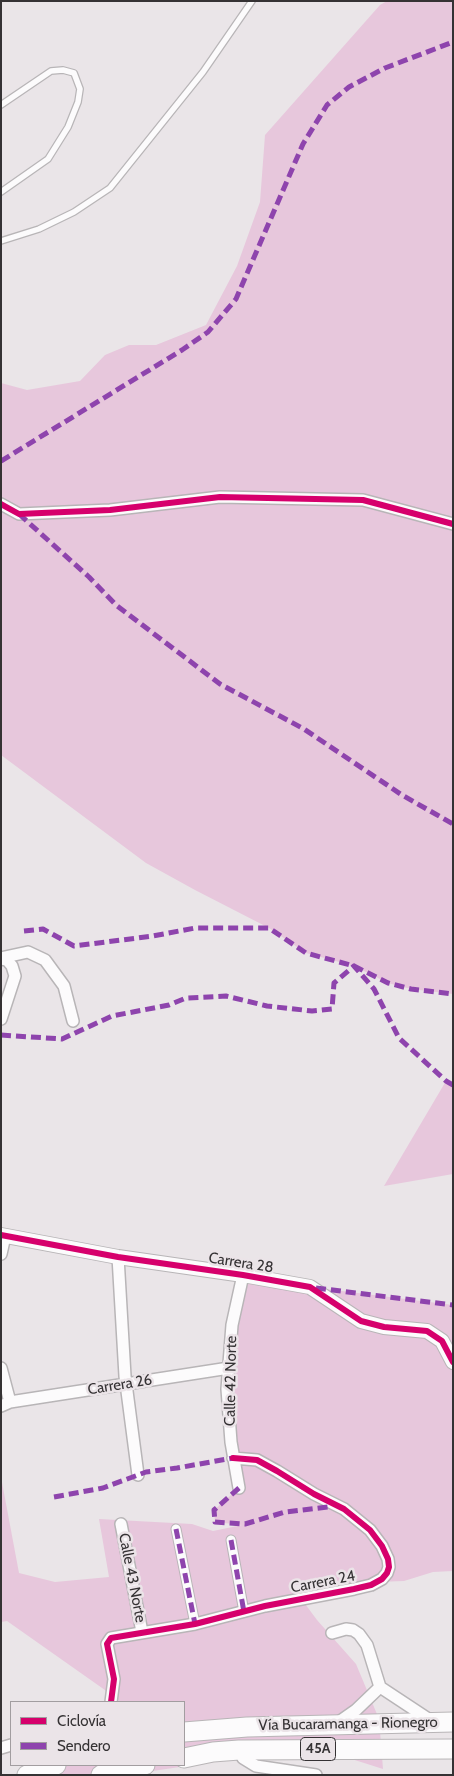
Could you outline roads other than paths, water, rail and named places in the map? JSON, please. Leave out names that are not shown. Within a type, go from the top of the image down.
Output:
[{"type":"highway","name":"Vía Bucaramanga - Rionegro","points":[[185,1732],[247,1727],[453,1722]]},
{"type":"highway","name":"Vía Bucaramanga - Rionegro","points":[[185,1758],[213,1752],[239,1750],[453,1748]]},
{"type":"highway","points":[[27,1775],[53,1766]]},
{"type":"highway","points":[[101,1775],[109,1771],[139,1766]]},
{"type":"street","points":[[1,504],[19,514],[110,510],[220,497],[363,500],[453,524]]},
{"type":"street","points":[[1,959],[28,952],[45,960],[64,986],[73,1021]]},
{"type":"street","points":[[1,959],[7,960],[12,966],[15,976],[1,1019]]},
{"type":"street","points":[[1,1254],[3,1235]]},
{"type":"street","name":"Carrera 28","points":[[3,1235],[118,1257],[243,1275],[310,1287],[361,1321],[384,1327],[427,1331],[442,1341],[453,1362]]},
{"type":"street","points":[[118,1257],[121,1322],[138,1475]]},
{"type":"street","name":"Calle 42 Norte","points":[[239,1488],[228,1415],[232,1325],[243,1275]]},
{"type":"street","points":[[1,1368],[6,1404]]},
{"type":"street","name":"Carrera 26","points":[[6,1404],[229,1368]]},
{"type":"street","name":"Carrera 24","points":[[111,1701],[114,1679],[108,1644],[111,1638],[195,1624],[370,1585],[382,1579],[389,1567],[388,1559],[382,1546],[370,1530],[344,1509],[314,1494],[257,1460],[233,1458]]},
{"type":"street","name":"Calle 43 Norte","points":[[122,1524],[142,1632]]},
{"type":"street","points":[[176,1529],[195,1624]]},
{"type":"street","points":[[231,1540],[244,1612]]},
{"type":"street","points":[[332,1633],[346,1629],[354,1630],[359,1634],[367,1646],[380,1687],[433,1722]]},
{"type":"street","points":[[336,1724],[356,1710],[380,1687]]},
{"type":"street","points":[[239,1750],[243,1758],[256,1766],[316,1775]]},
{"type":"lane","points":[[1,242],[39,229],[74,212],[110,188],[203,72],[252,1]]},
{"type":"lane","points":[[1,105],[51,71],[63,70],[74,74],[80,89],[78,102],[68,127],[48,159],[1,192]]}]
